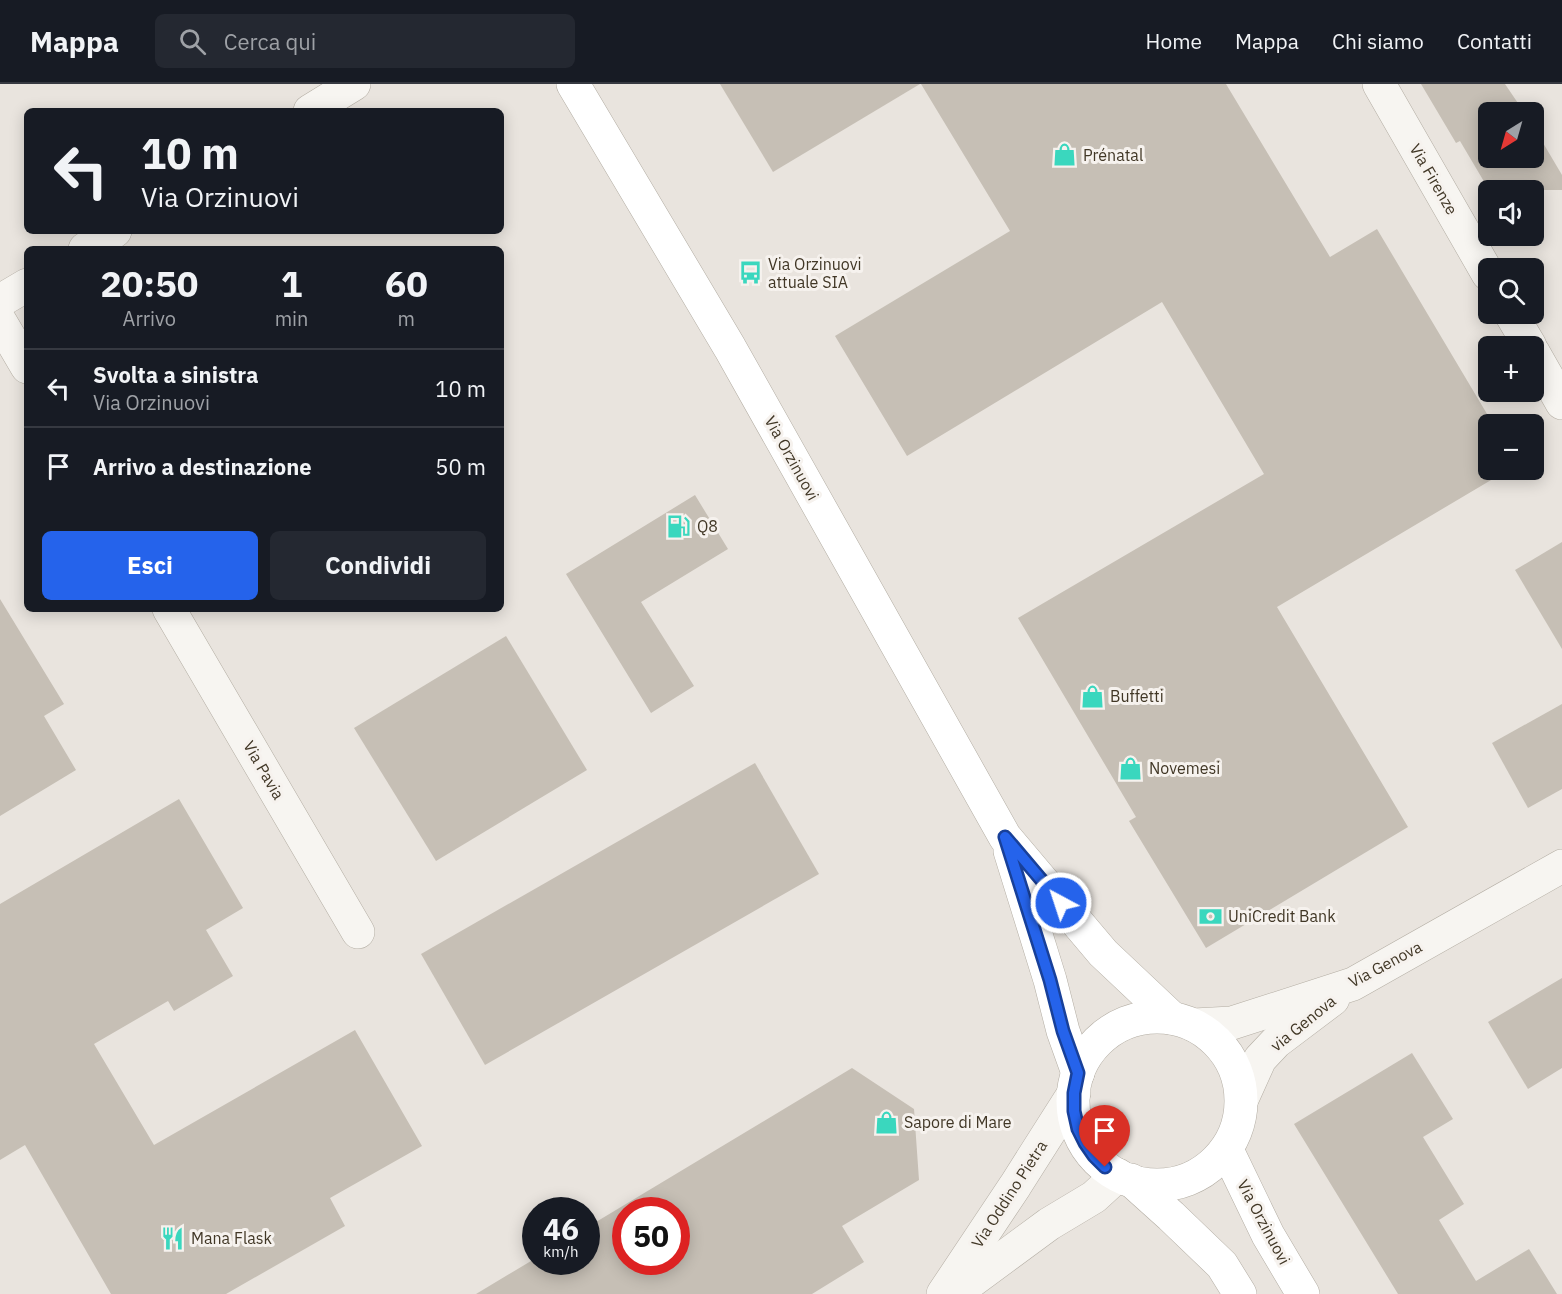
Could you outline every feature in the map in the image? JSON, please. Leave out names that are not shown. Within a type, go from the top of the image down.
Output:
[{"type":"main road","name":"Via Orzinuovi","points":[[573,84],[730,348],[1005,837],[1102,953],[1183,1021],[1223,1048],[1234,1072],[1242,1099],[1238,1125],[1227,1150],[1209,1168],[1192,1178],[1173,1184],[1144,1184],[1125,1178]]},
{"type":"main road","name":"Via Orzinuovi","points":[[1005,837],[1050,980],[1076,1083],[1074,1111],[1078,1129],[1085,1143],[1105,1167],[1125,1178],[1171,1216],[1222,1265],[1240,1294]]},
{"type":"main road","points":[[1076,1083],[1088,1055],[1098,1041],[1111,1031],[1140,1018],[1156,1017],[1183,1021]]},
{"type":"main road","name":"Via Orzinuovi","points":[[1227,1150],[1268,1235],[1303,1294]]},
{"type":"street","points":[[315,108],[354,84]]},
{"type":"street","name":"Via Firenze","points":[[1379,84],[1479,258]]},
{"type":"street","points":[[90,246],[110,234]]},
{"type":"street","points":[[0,301],[24,287]]},
{"type":"street","points":[[0,321],[24,362]]},
{"type":"street","points":[[1544,371],[1562,403]]},
{"type":"street","name":"Via Pavia","points":[[171,612],[358,932]]},
{"type":"street","name":"Via Genova","points":[[1183,1021],[1232,1023],[1353,984],[1562,866]]},
{"type":"street","name":"via Genova","points":[[1242,1099],[1260,1059],[1276,1042],[1353,984]]},
{"type":"street","name":"Via Oddino Pietra","points":[[943,1294],[1016,1186],[1076,1083]]},
{"type":"street","points":[[954,1294],[1049,1224],[1125,1178]]},
{"type":"building","points":[[720,84],[920,84],[773,172]]},
{"type":"building","points":[[921,84],[1226,84],[1330,257],[1377,229],[1487,414],[1478,414],[1478,480],[1491,480],[1277,607],[1408,827],[1206,948],[1129,821],[1136,817],[1018,618],[1264,474],[1162,302],[907,456],[835,336],[1010,231]]},
{"type":"building","points":[[1421,84],[1505,84],[1517,102],[1478,102],[1478,168],[1544,168],[1544,145],[1562,175],[1562,190],[1544,190],[1544,180],[1483,180],[1460,141],[1456,143]]},
{"type":"building","points":[[695,495],[728,549],[641,602],[694,686],[651,713],[566,574]]},
{"type":"building","points":[[1562,542],[1562,649],[1515,570]]},
{"type":"building","points":[[0,599],[64,704],[44,716],[76,770],[0,816]]},
{"type":"building","points":[[506,636],[587,770],[436,861],[354,728]]},
{"type":"building","points":[[1562,704],[1562,789],[1528,808],[1492,743]]},
{"type":"building","points":[[755,763],[819,874],[485,1065],[421,954]]},
{"type":"building","points":[[179,799],[243,908],[206,930],[233,976],[174,1011],[168,1001],[94,1044],[154,1145],[355,1030],[422,1146],[330,1198],[345,1226],[226,1294],[111,1294],[25,1145],[0,1160],[0,904]]},
{"type":"building","points":[[1562,978],[1562,1068],[1528,1089],[1488,1022]]},
{"type":"building","points":[[1412,1053],[1453,1119],[1423,1137],[1464,1204],[1439,1220],[1476,1281],[1529,1249],[1557,1294],[1398,1294],[1294,1124]]},
{"type":"building","points":[[852,1068],[914,1109],[919,1180],[842,1226],[864,1262],[812,1294],[476,1294],[522,1266],[522,1275],[600,1275],[600,1220],[612,1212],[612,1275],[690,1275],[690,1197],[638,1197]]},
{"type":"place","name":"Prénatal","points":[[1065,155]]},
{"type":"place","name":"Via Orzinuovi attuale SIA","points":[[750,273]]},
{"type":"place","name":"Q8","points":[[679,526]]},
{"type":"place","name":"Buffetti","points":[[1092,696]]},
{"type":"place","name":"Novemesi","points":[[1131,768]]},
{"type":"place","name":"UniCredit Bank","points":[[1210,916]]},
{"type":"place","name":"Sapore di Mare","points":[[886,1122]]},
{"type":"place","name":"Mana Flask","points":[[173,1238]]},
{"type":"route","points":[[1061,903],[1005,837],[1050,980],[1063,1031],[1078,1073],[1074,1093],[1074,1111],[1078,1129],[1094,1156],[1105,1167]]}]
